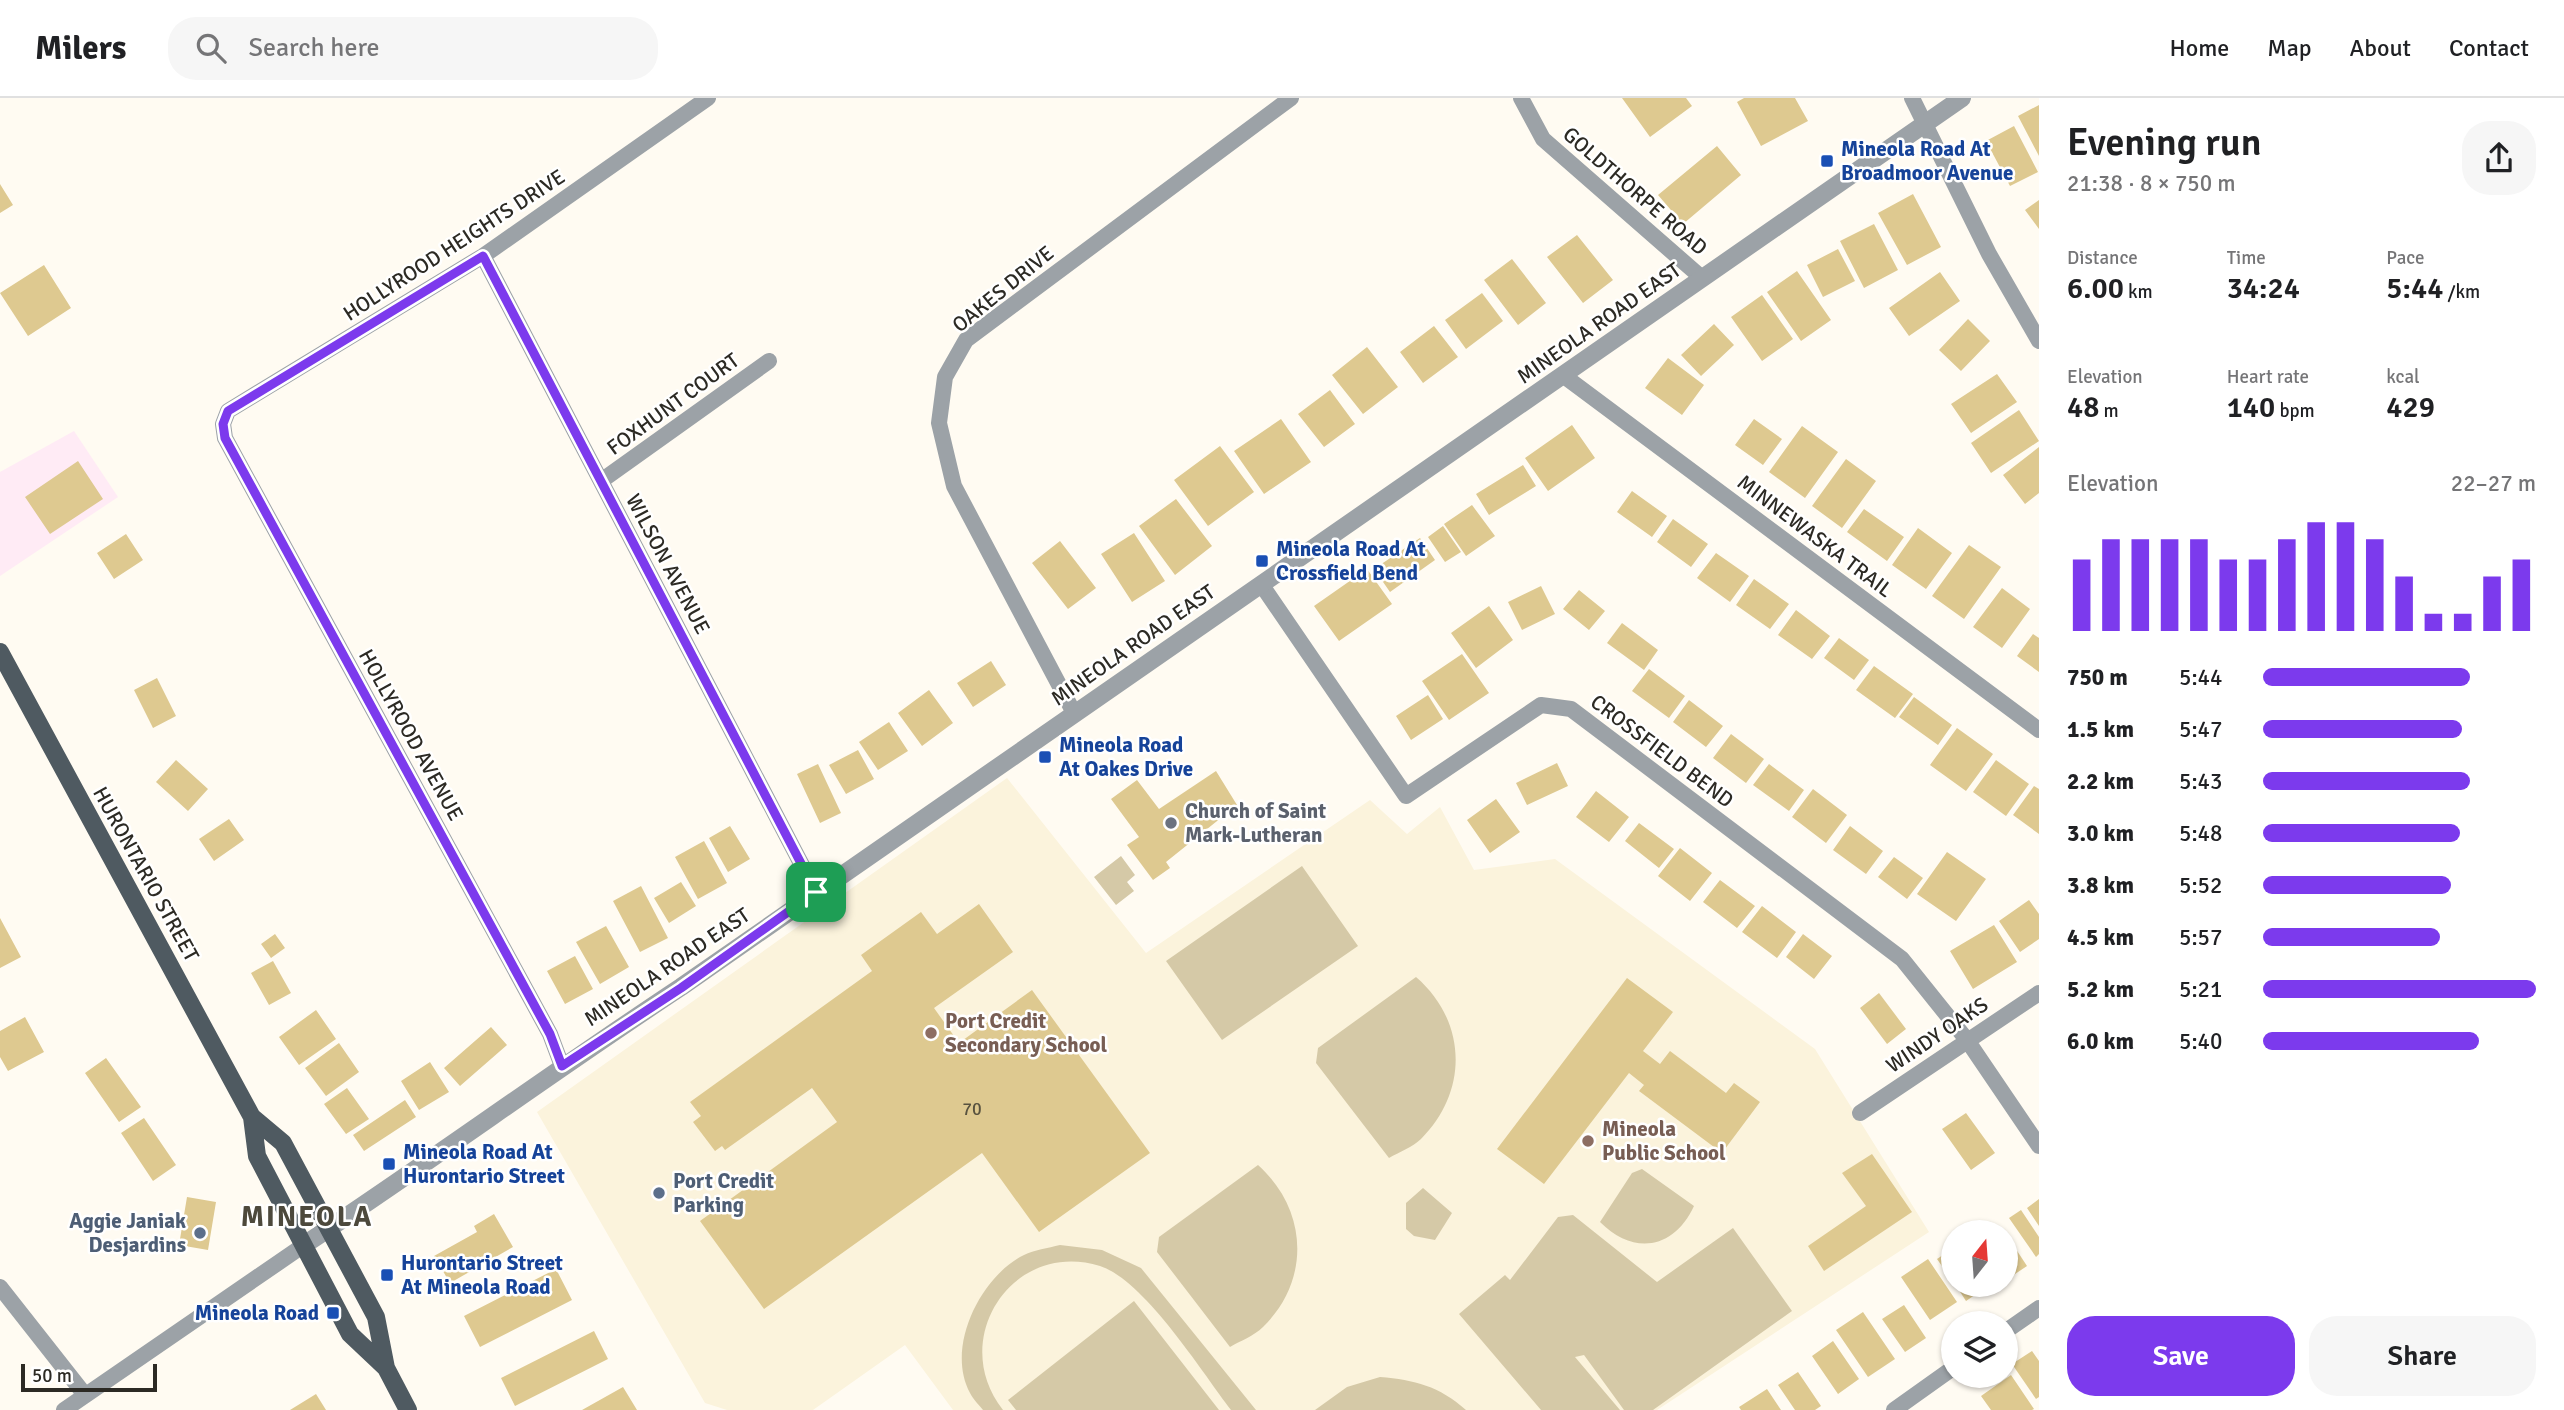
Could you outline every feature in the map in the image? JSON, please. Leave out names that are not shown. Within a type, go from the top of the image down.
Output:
[{"type":"main road","name":"HURONTARIO STREET","points":[[0,652],[252,1117],[257,1156],[349,1334],[386,1368]]},
{"type":"main road","name":"HURONTARIO STREET","points":[[252,1117],[283,1143],[329,1228],[376,1317],[386,1368],[408,1410]]},
{"type":"street","name":"HOLLYROOD HEIGHTS DRIVE","points":[[223,424],[228,411],[483,256],[708,98]]},
{"type":"street","name":"OAKES DRIVE","points":[[1074,713],[954,486],[939,423],[945,377],[966,340],[1291,98]]},
{"type":"street","name":"GOLDTHORPE ROAD","points":[[1521,98],[1543,139],[1702,278]]},
{"type":"street","points":[[1912,98],[1989,254],[2039,341]]},
{"type":"street","name":"MINEOLA ROAD EAST","points":[[329,1228],[483,1124],[562,1066],[681,988],[1962,98]]},
{"type":"street","name":"WILSON AVENUE","points":[[483,256],[816,892]]},
{"type":"street","name":"FOXHUNT COURT","points":[[601,481],[769,361]]},
{"type":"street","name":"MINNEWASKA TRAIL","points":[[1564,376],[2039,730]]},
{"type":"street","name":"HOLLYROOD AVENUE","points":[[223,424],[225,438],[550,1034],[562,1066]]},
{"type":"street","name":"CROSSFIELD BEND","points":[[1261,584],[1406,796],[1541,705],[1571,709],[1902,959],[1968,1040],[2039,1146]]},
{"type":"street","name":"WINDY OAKS","points":[[1860,1113],[2039,993]]},
{"type":"street","points":[[64,1410],[329,1228]]},
{"type":"street","points":[[0,1287],[85,1395]]},
{"type":"street","points":[[2018,1323],[2039,1308]]},
{"type":"street","points":[[1894,1410],[1941,1377]]},
{"type":"shaded area","points":[[74,431],[118,497],[0,576],[0,472]]},
{"type":"shaded area","points":[[1007,778],[1146,953],[1370,800],[1407,834],[1440,807],[1474,870],[1555,859],[1815,1049],[1929,1232],[1657,1410],[953,1410],[905,1345],[813,1410],[727,1410],[705,1403],[537,1112]]},
{"type":"shaded area","points":[[1121,856],[1135,875],[1127,882],[1134,891],[1116,905],[1094,877]]},
{"type":"shaded area","points":[[1302,866],[1358,946],[1222,1040],[1166,961]]},
{"type":"shaded area","points":[[1416,977],[1433,995],[1445,1014],[1453,1035],[1456,1056],[1454,1078],[1448,1100],[1437,1120],[1418,1142],[1389,1158],[1316,1063],[1318,1048]]},
{"type":"shaded area","points":[[1258,1165],[1275,1183],[1287,1203],[1297,1245],[1296,1267],[1290,1288],[1279,1308],[1263,1327],[1230,1347],[1157,1252],[1159,1237]]},
{"type":"shaded area","points":[[1642,1169],[1694,1206],[1676,1231],[1652,1243],[1626,1240],[1600,1222],[1632,1173]]},
{"type":"shaded area","points":[[1423,1188],[1452,1213],[1435,1240],[1414,1236],[1406,1229],[1406,1203]]},
{"type":"shaded area","points":[[1573,1215],[1657,1282],[1733,1228],[1792,1311],[1653,1410],[1624,1410],[1584,1355],[1575,1357],[1620,1410],[1541,1410],[1459,1314],[1505,1275],[1510,1280],[1558,1217]]},
{"type":"shaded area","points":[[1060,1245],[1102,1250],[1141,1268],[1256,1410],[1231,1410],[1171,1329],[1135,1289],[1100,1266],[1069,1262],[1040,1267],[1016,1281],[998,1301],[986,1326],[982,1354],[988,1382],[1003,1410],[983,1410],[970,1393],[963,1375],[965,1335],[972,1315],[981,1296],[1008,1265],[1028,1253]]},
{"type":"shaded area","points":[[1134,1301],[1219,1410],[1016,1410],[1008,1400]]},
{"type":"shaded area","points":[[1380,1377],[1426,1386],[1446,1395],[1466,1410],[1315,1410],[1347,1387]]},
{"type":"building","points":[[1622,98],[1686,98],[1692,106],[1650,137]]},
{"type":"building","points":[[1744,98],[1795,98],[1808,121],[1761,146],[1737,102]]},
{"type":"building","points":[[2039,105],[2039,156],[2018,116]]},
{"type":"building","points":[[2014,126],[2038,172],[2010,186],[1986,141]]},
{"type":"building","points":[[1717,146],[1741,175],[1683,224],[1658,195]]},
{"type":"building","points":[[0,184],[13,205],[0,213]]},
{"type":"building","points":[[1913,194],[1941,247],[1907,265],[1878,213]]},
{"type":"building","points":[[2039,200],[2039,229],[2025,210]]},
{"type":"building","points":[[1874,224],[1898,270],[1864,288],[1840,241]]},
{"type":"building","points":[[1577,235],[1613,280],[1583,303],[1547,257]]},
{"type":"building","points":[[1838,249],[1855,281],[1823,297],[1807,265]]},
{"type":"building","points":[[1512,259],[1546,303],[1518,325],[1484,280]]},
{"type":"building","points":[[44,265],[71,308],[28,336],[0,293]]},
{"type":"building","points":[[1797,271],[1831,320],[1801,341],[1767,292]]},
{"type":"building","points":[[1940,272],[1960,301],[1909,336],[1889,308]]},
{"type":"building","points":[[1482,293],[1503,321],[1466,349],[1445,320]]},
{"type":"building","points":[[1762,295],[1793,339],[1762,361],[1731,317]]},
{"type":"building","points":[[1968,319],[1990,341],[1961,371],[1939,350]]},
{"type":"building","points":[[1714,324],[1734,345],[1701,376],[1681,355]]},
{"type":"building","points":[[1434,326],[1458,357],[1423,383],[1400,352]]},
{"type":"building","points":[[1367,347],[1398,387],[1363,414],[1332,375]]},
{"type":"building","points":[[1668,358],[1704,385],[1682,415],[1645,388]]},
{"type":"building","points":[[1997,374],[2017,402],[1971,433],[1951,404]]},
{"type":"building","points":[[1330,390],[1355,424],[1324,447],[1298,414]]},
{"type":"building","points":[[2019,410],[2039,441],[1991,473],[1971,443]]},
{"type":"building","points":[[1281,419],[1311,462],[1264,494],[1234,451]]},
{"type":"building","points":[[1754,419],[1782,439],[1763,465],[1735,445]]},
{"type":"building","points":[[1572,425],[1595,458],[1548,491],[1525,458]]},
{"type":"building","points":[[1802,426],[1838,452],[1805,498],[1769,472]]},
{"type":"building","points":[[1220,446],[1254,492],[1208,526],[1174,480]]},
{"type":"building","points":[[2039,447],[2039,493],[2025,504],[2003,475]]},
{"type":"building","points":[[1846,459],[1876,481],[1842,528],[1812,506]]},
{"type":"building","points":[[78,461],[103,499],[50,534],[25,497]]},
{"type":"building","points":[[1523,465],[1536,486],[1489,515],[1476,494]]},
{"type":"building","points":[[1632,491],[1667,516],[1652,537],[1617,512]]},
{"type":"building","points":[[1176,499],[1212,546],[1175,575],[1139,526]]},
{"type":"building","points":[[1472,505],[1495,536],[1466,556],[1444,524]]},
{"type":"building","points":[[1864,509],[1904,537],[1887,561],[1847,532]]},
{"type":"building","points":[[1673,519],[1708,544],[1691,567],[1657,542]]},
{"type":"building","points":[[1443,526],[1461,552],[1445,562],[1428,537]]},
{"type":"building","points":[[1918,528],[1952,553],[1926,589],[1892,565]]},
{"type":"building","points":[[1134,533],[1165,581],[1132,602],[1101,554]]},
{"type":"building","points":[[126,534],[143,560],[114,579],[97,553]]},
{"type":"building","points":[[1420,538],[1435,560],[1390,592],[1374,569]]},
{"type":"building","points":[[1060,541],[1096,588],[1068,609],[1032,563]]},
{"type":"building","points":[[1969,545],[2001,567],[1964,619],[1932,596]]},
{"type":"building","points":[[1716,553],[1749,576],[1730,602],[1697,578]]},
{"type":"building","points":[[1367,569],[1392,604],[1339,641],[1314,606]]},
{"type":"building","points":[[1754,579],[1789,604],[1770,629],[1736,605]]},
{"type":"building","points":[[1541,586],[1555,614],[1522,630],[1508,602]]},
{"type":"building","points":[[2002,588],[2030,609],[2002,648],[1973,627]]},
{"type":"building","points":[[1579,590],[1605,611],[1589,630],[1563,609]]},
{"type":"building","points":[[1489,606],[1513,640],[1476,668],[1451,633]]},
{"type":"building","points":[[1796,610],[1830,636],[1812,659],[1778,635]]},
{"type":"building","points":[[1622,623],[1658,650],[1644,670],[1607,643]]},
{"type":"building","points":[[2033,634],[2039,638],[2039,672],[2017,656]]},
{"type":"building","points":[[1839,638],[1869,660],[1854,680],[1824,658]]},
{"type":"building","points":[[1462,654],[1489,693],[1449,720],[1422,681]]},
{"type":"building","points":[[991,661],[1006,685],[973,707],[957,683]]},
{"type":"building","points":[[1874,666],[1913,694],[1895,718],[1856,690]]},
{"type":"building","points":[[1649,669],[1685,696],[1669,718],[1632,691]]},
{"type":"building","points":[[157,678],[176,716],[153,728],[134,690]]},
{"type":"building","points":[[929,690],[953,723],[922,746],[898,713]]},
{"type":"building","points":[[1428,695],[1443,719],[1411,740],[1396,716]]},
{"type":"building","points":[[1914,697],[1952,725],[1938,745],[1899,717]]},
{"type":"building","points":[[1689,700],[1723,726],[1706,747],[1673,722]]},
{"type":"building","points":[[889,722],[908,751],[878,770],[859,742]]},
{"type":"building","points":[[1957,728],[1993,754],[1966,791],[1930,765]]},
{"type":"building","points":[[1731,734],[1764,759],[1746,783],[1713,758]]},
{"type":"building","points":[[858,750],[874,779],[846,794],[829,765]]},
{"type":"building","points":[[176,760],[208,789],[188,811],[156,782]]},
{"type":"building","points":[[1996,760],[2029,784],[2006,816],[1973,792]]},
{"type":"building","points":[[1557,763],[1568,786],[1527,805],[1516,783]]},
{"type":"building","points":[[818,764],[841,813],[820,823],[797,774]]},
{"type":"building","points":[[1769,764],[1804,790],[1789,811],[1753,785]]},
{"type":"building","name":"Church of Saint Mark-Lutheran","points":[[1216,771],[1237,805],[1166,862],[1170,868],[1153,880],[1127,845],[1139,837],[1111,799],[1137,780],[1159,809]]},
{"type":"building","points":[[2034,786],[2039,789],[2039,834],[2013,815]]},
{"type":"building","points":[[1813,789],[1847,815],[1826,843],[1792,817]]},
{"type":"building","points":[[1596,791],[1629,817],[1609,842],[1576,817]]},
{"type":"building","points":[[1496,799],[1520,832],[1490,853],[1467,820]]},
{"type":"building","points":[[229,819],[244,840],[214,861],[199,839]]},
{"type":"building","points":[[1639,823],[1674,849],[1659,868],[1625,841]]},
{"type":"building","points":[[730,826],[750,859],[728,872],[709,838]]},
{"type":"building","points":[[1850,826],[1883,851],[1866,874],[1833,850]]},
{"type":"building","points":[[704,841],[727,883],[698,899],[675,857]]},
{"type":"building","points":[[1680,848],[1712,873],[1690,901],[1658,876]]},
{"type":"building","points":[[1947,852],[1986,879],[1956,921],[1917,894]]},
{"type":"building","points":[[1894,857],[1923,878],[1907,899],[1878,877]]},
{"type":"building","points":[[1720,880],[1755,906],[1737,928],[1703,902]]},
{"type":"building","points":[[681,882],[696,906],[669,923],[654,898]]},
{"type":"building","points":[[641,886],[668,938],[640,952],[613,901]]},
{"type":"building","points":[[2029,900],[2039,914],[2039,939],[2020,952],[1999,921]]},
{"type":"building","points":[[979,904],[1013,952],[934,1008],[959,1043],[1032,990],[1150,1153],[1039,1232],[982,1153],[764,1309],[700,1221],[837,1122],[812,1088],[725,1150],[722,1146],[715,1151],[693,1122],[701,1116],[690,1102],[872,971],[861,955],[921,912],[937,934]]},
{"type":"building","points":[[1762,906],[1796,932],[1777,958],[1742,932]]},
{"type":"building","points":[[0,918],[21,957],[0,968]]},
{"type":"building","points":[[1994,925],[2017,962],[1973,989],[1950,951]]},
{"type":"building","points":[[606,926],[629,967],[600,984],[576,942]]},
{"type":"building","points":[[275,934],[285,948],[271,958],[261,944]]},
{"type":"building","points":[[1803,934],[1832,956],[1814,979],[1786,957]]},
{"type":"building","points":[[575,956],[593,989],[565,1004],[547,971]]},
{"type":"building","points":[[273,961],[291,993],[269,1005],[251,973]]},
{"type":"building","points":[[1627,978],[1673,1012],[1643,1051],[1660,1064],[1670,1051],[1726,1093],[1734,1083],[1760,1102],[1722,1153],[1639,1091],[1644,1085],[1629,1073],[1544,1184],[1497,1149]]},
{"type":"building","points":[[1879,993],[1906,1029],[1887,1044],[1860,1008]]},
{"type":"building","points":[[316,1010],[336,1039],[299,1065],[279,1037]]},
{"type":"building","points":[[25,1017],[44,1052],[8,1071],[0,1057],[0,1031]]},
{"type":"building","points":[[491,1027],[507,1045],[460,1086],[444,1068]]},
{"type":"building","points":[[339,1043],[359,1072],[326,1096],[305,1068]]},
{"type":"building","points":[[106,1058],[141,1107],[119,1122],[85,1073]]},
{"type":"building","points":[[430,1062],[449,1092],[419,1110],[401,1081]]},
{"type":"building","points":[[347,1088],[369,1119],[346,1134],[324,1104]]},
{"type":"building","points":[[405,1100],[416,1117],[364,1151],[353,1135]]},
{"type":"building","points":[[1966,1113],[1995,1153],[1971,1170],[1942,1129]]},
{"type":"building","points":[[144,1118],[176,1165],[153,1181],[121,1133]]},
{"type":"building","points":[[1872,1154],[1912,1212],[1824,1271],[1808,1246],[1866,1206],[1842,1173]]},
{"type":"building","points":[[187,1197],[216,1202],[208,1250],[179,1245]]},
{"type":"building","points":[[2039,1199],[2039,1226],[2027,1208]]},
{"type":"building","points":[[2021,1210],[2039,1237],[2039,1254],[2036,1257],[2018,1231],[2018,1220],[2009,1218]]},
{"type":"building","points":[[494,1214],[513,1247],[450,1283],[434,1256],[477,1232],[474,1226]]},
{"type":"building","points":[[2018,1252],[2027,1266],[2018,1272]]},
{"type":"building","points":[[1928,1259],[1941,1278],[1941,1297],[1954,1297],[1957,1302],[1930,1320],[1901,1277]]},
{"type":"building","points":[[556,1269],[572,1300],[480,1347],[464,1316]]},
{"type":"building","points":[[1904,1305],[1926,1338],[1905,1352],[1882,1319]]},
{"type":"building","points":[[1863,1312],[1895,1359],[1868,1377],[1836,1330]]},
{"type":"building","points":[[594,1331],[608,1359],[515,1406],[501,1378]]},
{"type":"building","points":[[1833,1341],[1859,1379],[1838,1394],[1812,1356]]},
{"type":"building","points":[[2032,1351],[2039,1361],[2039,1397],[2036,1399],[2018,1373],[2018,1360]]},
{"type":"building","points":[[1798,1372],[1821,1406],[1815,1410],[1795,1410],[1778,1385]]},
{"type":"building","points":[[2018,1385],[2034,1409],[1991,1410],[1981,1396],[1992,1388],[2018,1388]]},
{"type":"building","points":[[623,1387],[637,1410],[582,1410]]},
{"type":"building","points":[[1767,1389],[1781,1410],[1741,1410],[1739,1407]]},
{"type":"building","points":[[316,1394],[326,1410],[290,1410]]},
{"type":"place","name":"Mineola Road At Broadmoor Avenue","points":[[1827,161]]},
{"type":"place","name":"Mineola Road At Crossfield Bend","points":[[1262,561]]},
{"type":"place","name":"Mineola Road At Oakes Drive","points":[[1045,757]]},
{"type":"place","name":"Church of Saint Mark-Lutheran","points":[[1171,823]]},
{"type":"place","name":"Port Credit Secondary School","points":[[931,1033]]},
{"type":"place","name":"Mineola Public School","points":[[1588,1141]]},
{"type":"place","name":"Mineola Road At Hurontario Street","points":[[389,1164]]},
{"type":"place","name":"Port Credit Parking","points":[[659,1193]]},
{"type":"place","name":"Aggie Janiak Desjardins","points":[[200,1233]]},
{"type":"place","name":"Hurontario Street At Mineola Road","points":[[387,1275]]},
{"type":"place","name":"Mineola Road","points":[[333,1313]]},
{"type":"district","name":"MINEOLA","points":[[307,1217]]},
{"type":"route","points":[[483,256],[816,892],[681,988],[562,1066],[550,1034],[225,438],[223,424],[228,411],[483,256]]}]
